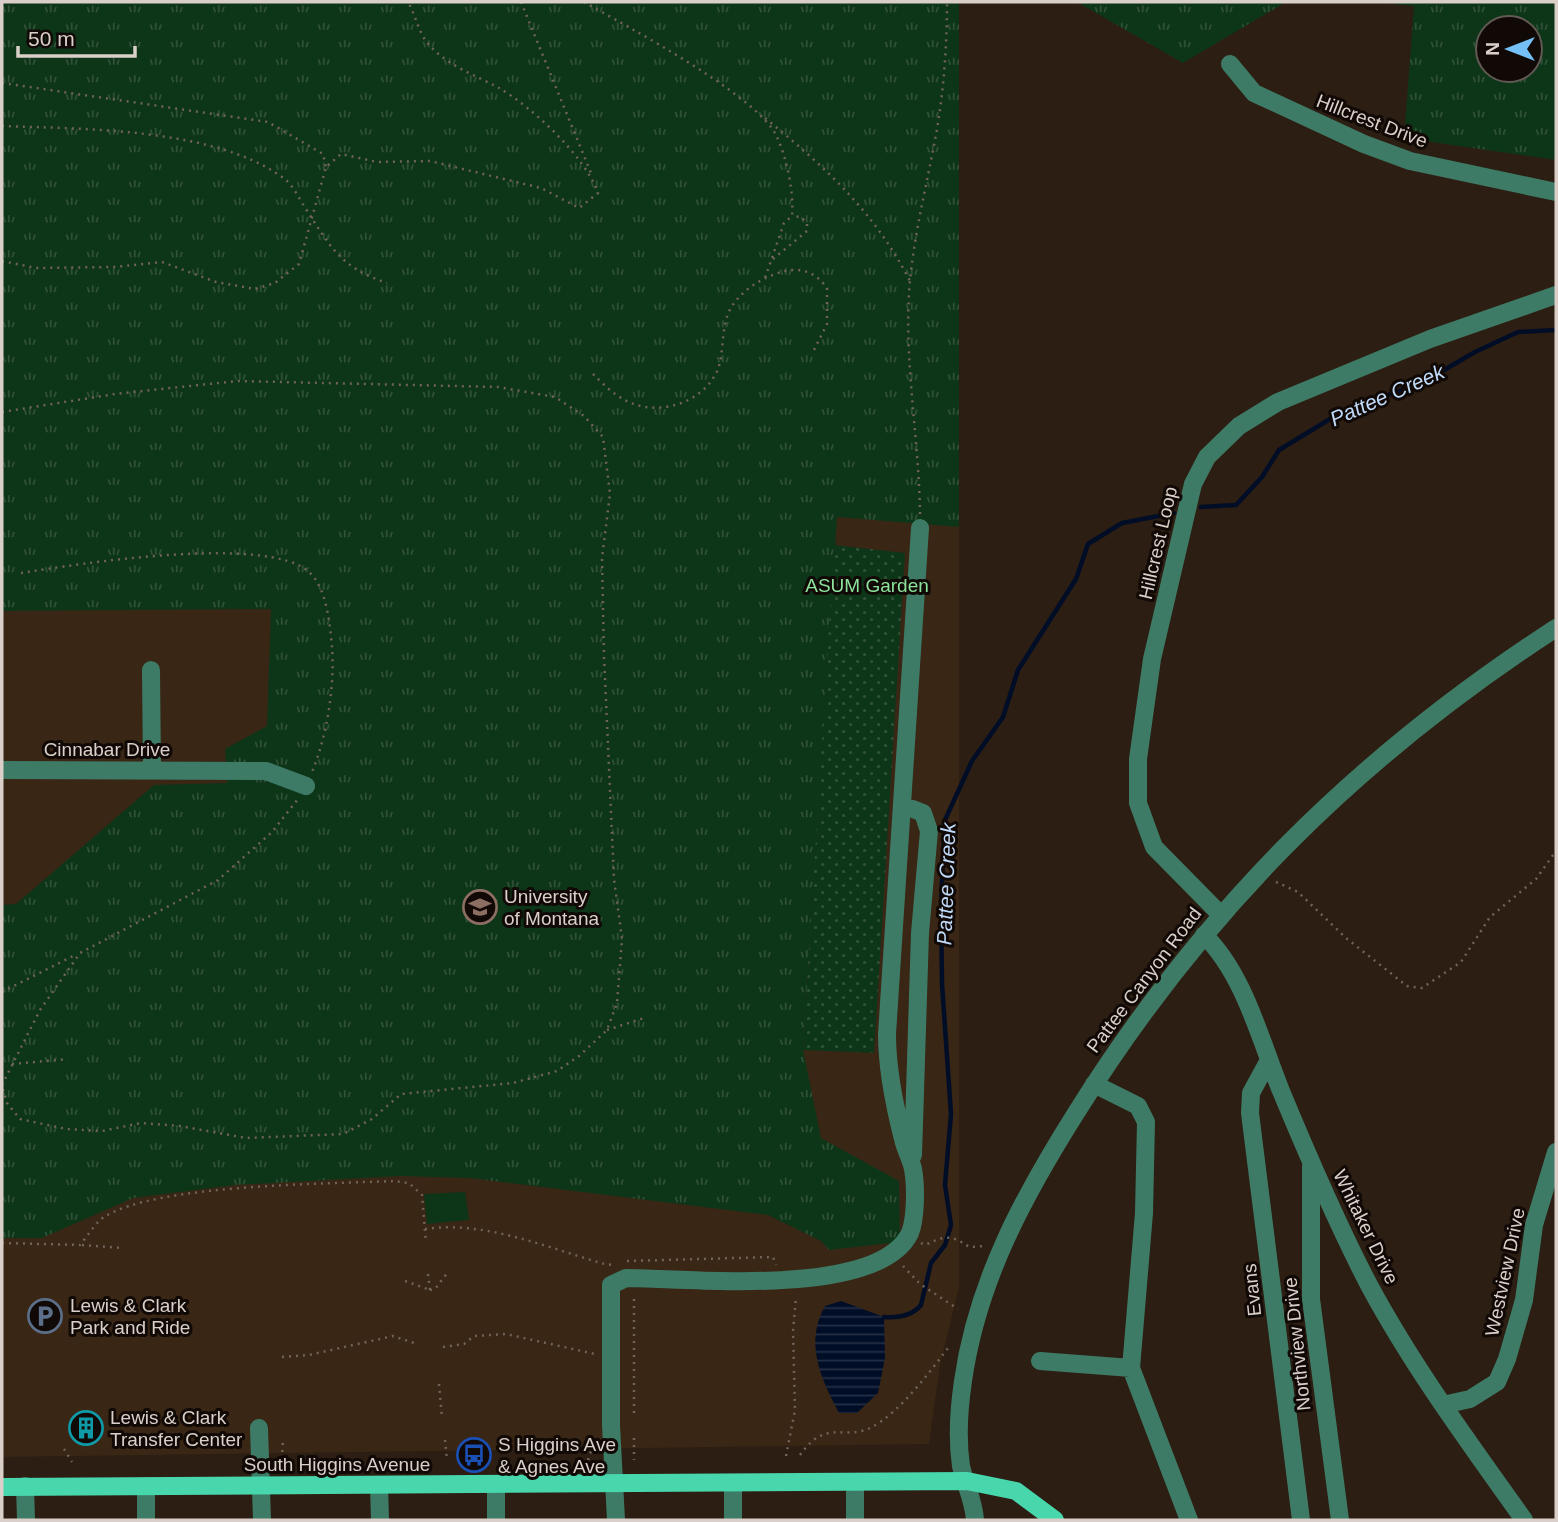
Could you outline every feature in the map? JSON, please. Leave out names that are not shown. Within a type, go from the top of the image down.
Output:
[{"type":"main road","name":"South Higgins Avenue","points":[[2,1487],[967,1481],[1016,1492],[1055,1520]]},
{"type":"street","name":"Hillcrest Drive","points":[[1230,64],[1254,93],[1364,144],[1410,162],[1556,192]]},
{"type":"street","name":"Hillcrest Loop","points":[[1220,914],[1154,847],[1138,803],[1138,759],[1153,659],[1194,484],[1207,457],[1239,426],[1278,402],[1430,339],[1556,295]]},
{"type":"street","points":[[913,1169],[891,1082],[887,1034],[920,528]]},
{"type":"street","name":"Pattee Canyon Road","points":[[975,1520],[961,1457],[962,1389],[975,1325],[994,1263],[1030,1185],[1094,1084],[1153,998],[1220,914],[1257,873],[1370,765],[1475,683],[1556,628]]},
{"type":"street","points":[[151,670],[152,769]]},
{"type":"street","name":"Cinnabar Drive","points":[[2,770],[266,771],[306,786]]},
{"type":"street","points":[[616,1520],[611,1425],[611,1286],[626,1278],[801,1281],[861,1268],[884,1260],[902,1244],[912,1227],[920,933],[929,831],[923,813],[913,809]]},
{"type":"street","name":"Whitaker Drive","points":[[1204,935],[1226,961],[1311,1163],[1370,1286],[1443,1405],[1524,1520]]},
{"type":"street","name":"Evans","points":[[1269,1060],[1251,1093],[1250,1113],[1301,1520]]},
{"type":"street","points":[[1094,1084],[1138,1106],[1146,1122],[1144,1213],[1130,1368],[1189,1520]]},
{"type":"street","name":"Westview Drive","points":[[1443,1405],[1471,1399],[1497,1382],[1507,1359],[1524,1300],[1534,1225],[1556,1152]]},
{"type":"street","name":"Northview Drive","points":[[1311,1163],[1311,1299],[1339,1520]]},
{"type":"street","points":[[1040,1361],[1130,1368]]},
{"type":"street","points":[[259,1428],[262,1520]]},
{"type":"street","points":[[855,1482],[855,1520]]},
{"type":"street","points":[[733,1483],[733,1520]]},
{"type":"street","points":[[496,1484],[496,1520]]},
{"type":"street","points":[[379,1485],[380,1520]]},
{"type":"street","points":[[25,1486],[26,1520]]},
{"type":"street","points":[[146,1486],[146,1520]]},
{"type":"path","points":[[408,2],[426,41],[454,65],[501,89],[530,110],[592,176]]},
{"type":"path","points":[[2,261],[36,268],[114,267],[162,262],[216,282],[255,289],[275,283],[299,264],[310,216],[326,167],[341,154],[377,162],[430,161],[541,188],[579,208],[598,193],[588,159],[521,2]]},
{"type":"path","points":[[584,2],[717,82],[759,113],[849,191],[893,248],[910,281]]},
{"type":"path","points":[[920,528],[920,468],[909,356],[910,281],[919,211],[938,127],[947,2]]},
{"type":"path","points":[[2,83],[124,98],[268,122],[305,140],[323,154],[326,167]]},
{"type":"path","points":[[759,113],[777,135],[790,183],[792,216]]},
{"type":"path","points":[[2,126],[115,131],[210,147],[251,158],[288,182],[333,253],[347,265],[387,283]]},
{"type":"path","points":[[765,278],[770,262],[784,223],[792,216],[801,217],[807,223],[807,231],[770,262]]},
{"type":"path","points":[[593,374],[609,390],[634,404],[666,407],[687,401],[707,389],[718,367],[725,321],[731,307],[740,296],[765,278],[792,270],[803,270],[816,275],[827,288],[827,324],[812,354]]},
{"type":"path","points":[[2,412],[115,394],[237,381],[498,387],[555,397],[584,416],[603,437],[610,494],[602,558],[604,644],[614,879],[622,939],[617,1003],[607,1030]]},
{"type":"path","points":[[1257,873],[1298,892],[1346,938],[1407,986],[1422,989],[1461,962],[1489,917],[1536,879],[1556,851]]},
{"type":"path","points":[[2,992],[80,953]]},
{"type":"path","points":[[2,1086],[7,1103],[20,1119],[66,1129],[102,1131],[141,1123],[180,1126],[246,1138],[343,1134],[372,1119],[401,1094],[513,1083],[557,1071],[579,1056],[607,1030],[647,1017]]},
{"type":"path","points":[[12,1064],[68,1059]]},
{"type":"path","points":[[80,1245],[103,1217],[147,1200],[224,1191],[382,1181],[409,1183],[419,1190],[426,1243]]},
{"type":"path","points":[[425,1229],[452,1225],[478,1228],[608,1265],[635,1259],[773,1257]]},
{"type":"path","points":[[912,1227],[925,1245],[941,1236],[954,1237],[969,1247],[985,1246]]},
{"type":"path","points":[[2,1243],[124,1248]]},
{"type":"path","points":[[893,1252],[920,1284],[958,1309]]},
{"type":"path","points":[[405,1281],[430,1290],[435,1289],[448,1272]]},
{"type":"path","points":[[428,1274],[430,1290]]},
{"type":"path","points":[[786,1456],[795,1410],[794,1315],[801,1281]]},
{"type":"path","points":[[634,1290],[634,1413]]},
{"type":"path","points":[[443,1347],[464,1343],[474,1336],[506,1334],[599,1355]]},
{"type":"path","points":[[282,1357],[309,1355],[393,1336],[417,1344]]},
{"type":"path","points":[[800,1455],[808,1444],[827,1431],[869,1429],[887,1418],[948,1348]]},
{"type":"path","points":[[439,1384],[442,1418]]},
{"type":"path","points":[[282,1459],[283,1438]]},
{"type":"path","points":[[634,1438],[634,1460]]},
{"type":"path","points":[[444,1440],[447,1460]]},
{"type":"path","points":[[588,1460],[595,1440]]},
{"type":"path","points":[[64,1449],[72,1462]]},
{"type":"shaded area","name":"University of Montana","points":[[2,2],[959,2],[959,1287],[940,1365],[929,1444],[2,1457]]},
{"type":"green space","name":"University of Montana","points":[[2,2],[959,2],[959,527],[837,517],[803,1050],[821,1138],[899,1181],[900,1242],[829,1250],[821,1241],[768,1215],[469,1178],[400,1176],[235,1185],[133,1198],[42,1238],[2,1238],[2,905],[16,904],[154,785],[227,783],[225,749],[267,726],[271,609],[2,611]]},
{"type":"green space","points":[[1077,2],[1286,2],[1183,63]]},
{"type":"green space","points":[[1375,2],[1556,2],[1556,160],[1404,138],[1414,6]]},
{"type":"green space","name":"ASUM Garden","points":[[834,545],[905,553],[874,1053],[803,1050]]},
{"type":"green space","points":[[465,1192],[469,1220],[427,1224],[424,1194]]},
{"type":"water","points":[[841,1301],[884,1317],[885,1358],[878,1393],[857,1413],[839,1413],[821,1374],[815,1347],[819,1320],[825,1306]]},
{"type":"waterway","name":"Pattee Creek","points":[[1201,507],[1236,505],[1262,477],[1279,450],[1335,416],[1427,380],[1475,352],[1518,332],[1556,330]]},
{"type":"waterway","name":"Pattee Creek","points":[[884,1317],[904,1316],[921,1305],[931,1263],[945,1245],[951,1225],[945,1185],[951,1114],[942,984],[941,903],[945,820],[972,761],[1003,717],[1018,670],[1076,579],[1088,544],[1122,523],[1174,513]]},
{"type":"place","name":"University of Montana","points":[[480,907]]},
{"type":"place","name":"Lewis & Clark Park and Ride","points":[[45,1316]]},
{"type":"place","name":"Lewis & Clark Transfer Center","points":[[86,1428]]},
{"type":"place","name":"S Higgins Ave & Agnes Ave","points":[[474,1455]]}]
